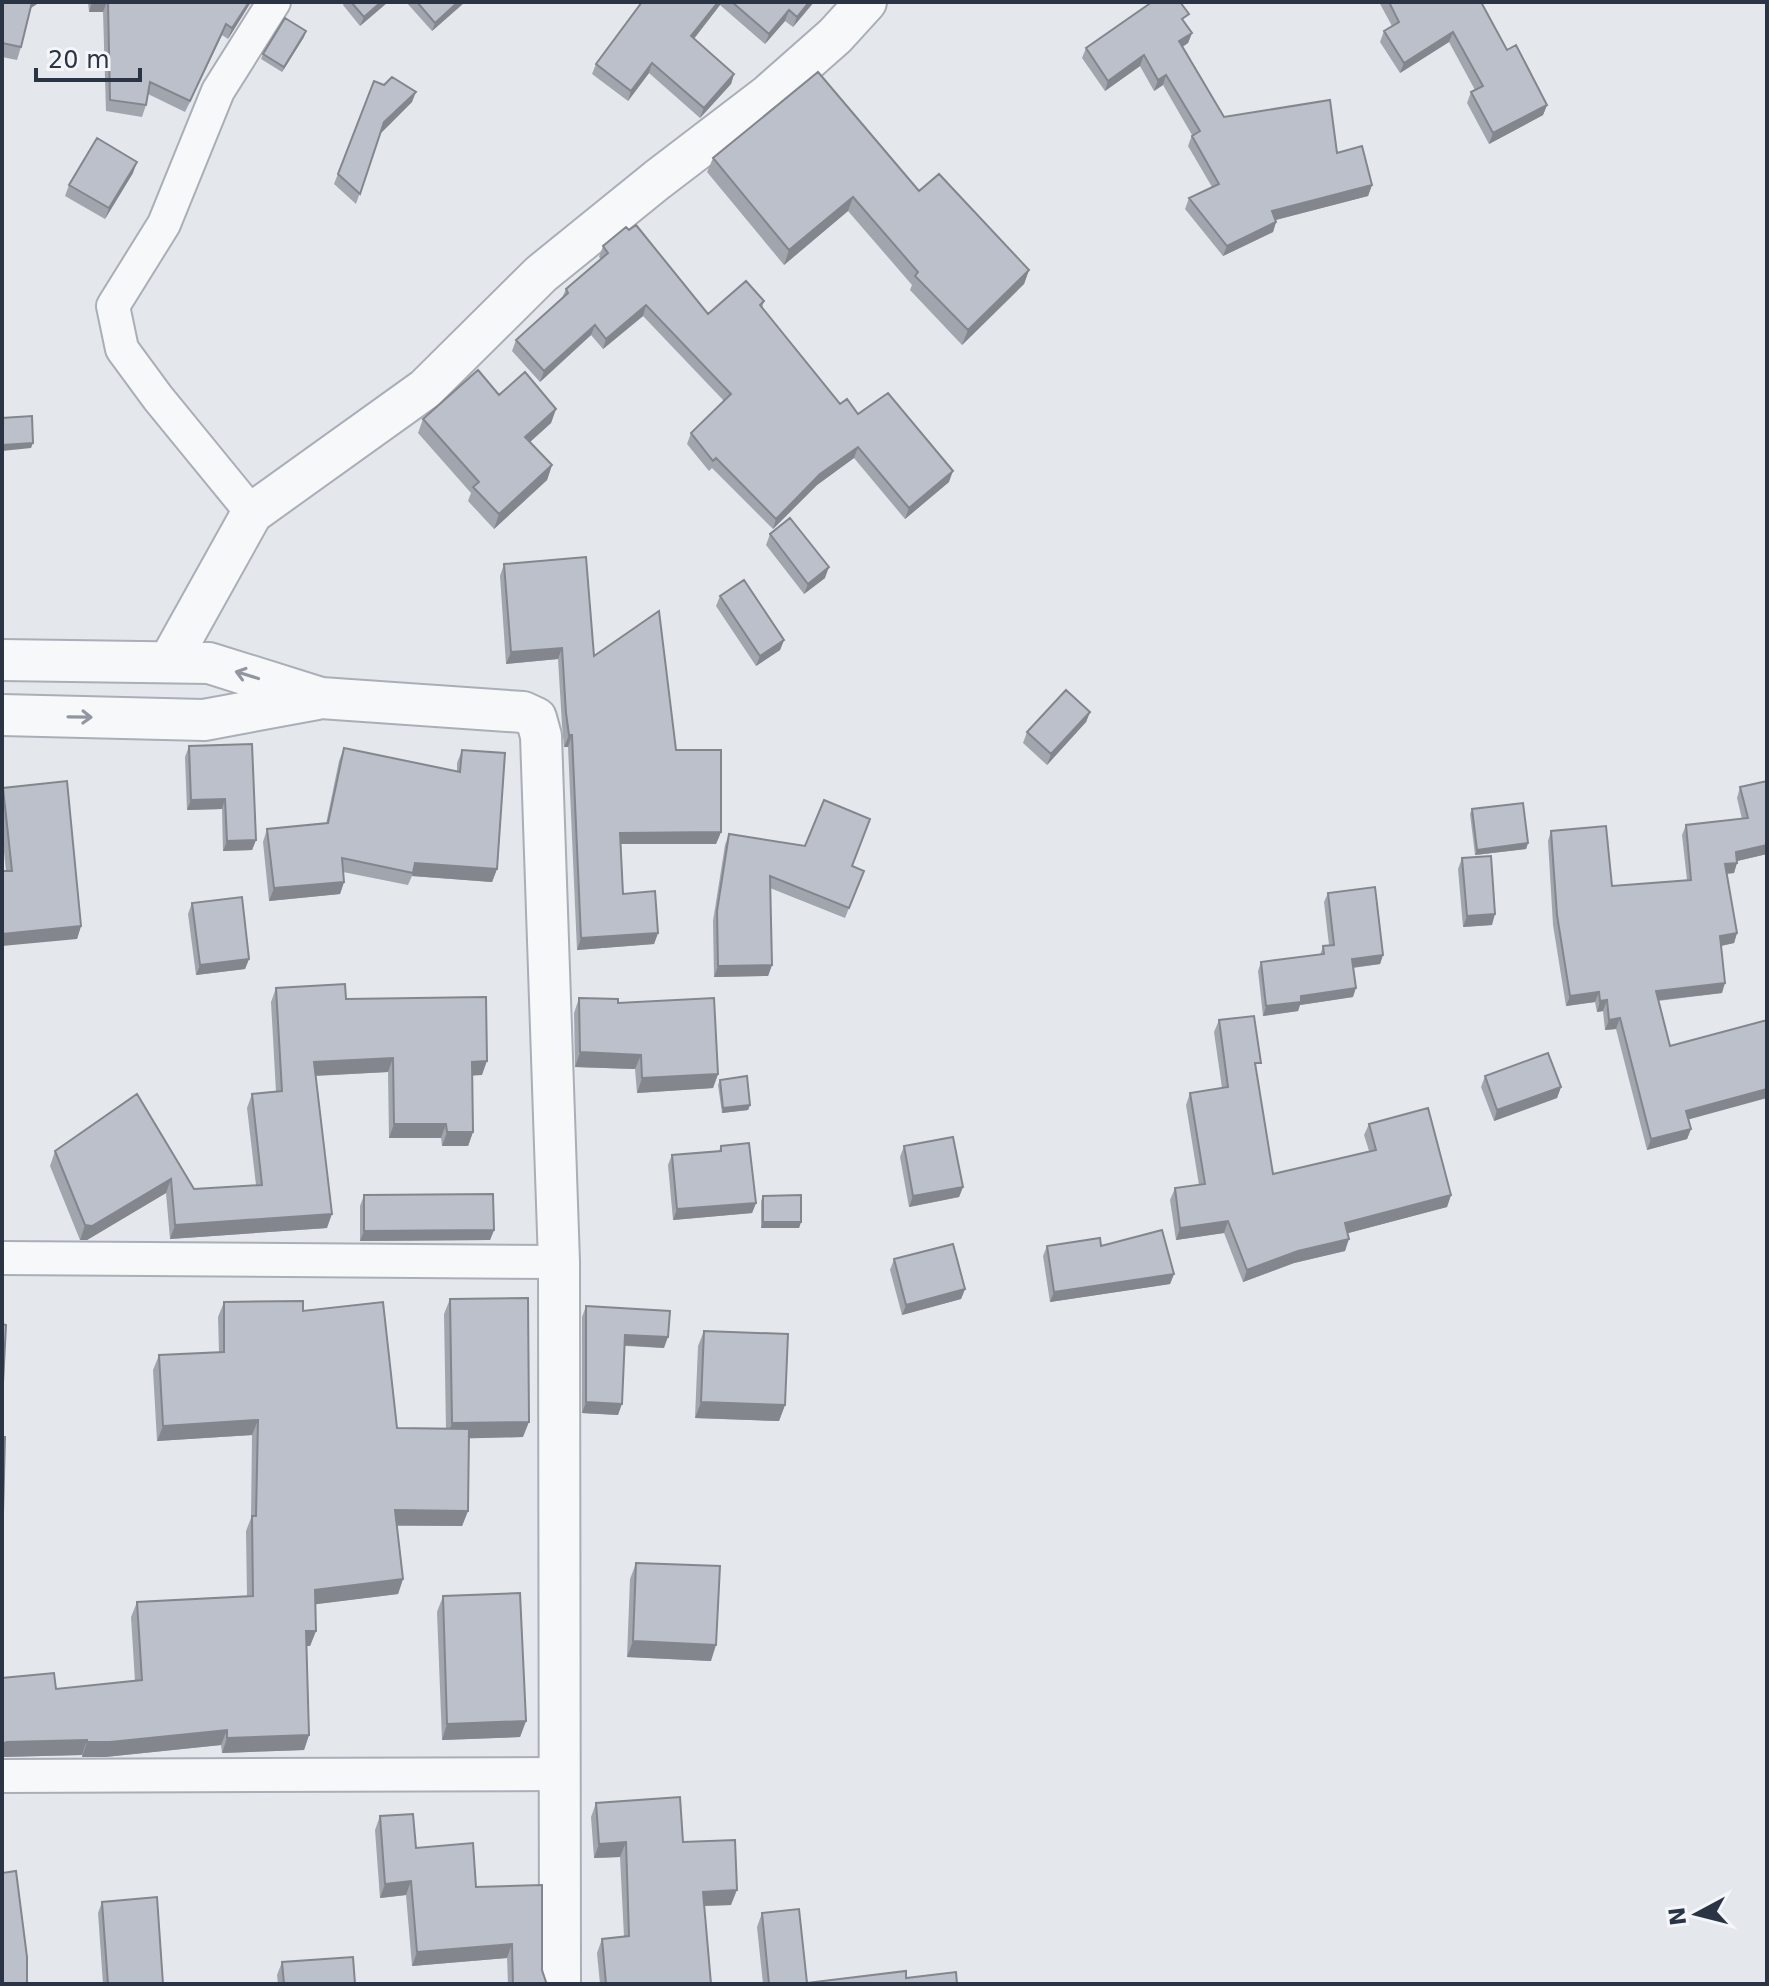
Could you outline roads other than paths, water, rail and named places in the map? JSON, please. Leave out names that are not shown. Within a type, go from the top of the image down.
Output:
[{"type":"street","points":[[252,513],[122,349],[113,306],[164,224],[218,91],[274,2]]},
{"type":"street","points":[[169,662],[252,513],[425,389],[541,274],[767,96],[835,36],[866,2]]},
{"type":"street","points":[[2,660],[209,663],[321,698],[523,712],[536,718],[541,736],[559,1262],[560,1984]]},
{"type":"street","points":[[2,715],[204,720],[321,698]]},
{"type":"street","points":[[2,1258],[559,1262]]},
{"type":"street","points":[[2,1776],[559,1774]]}]
